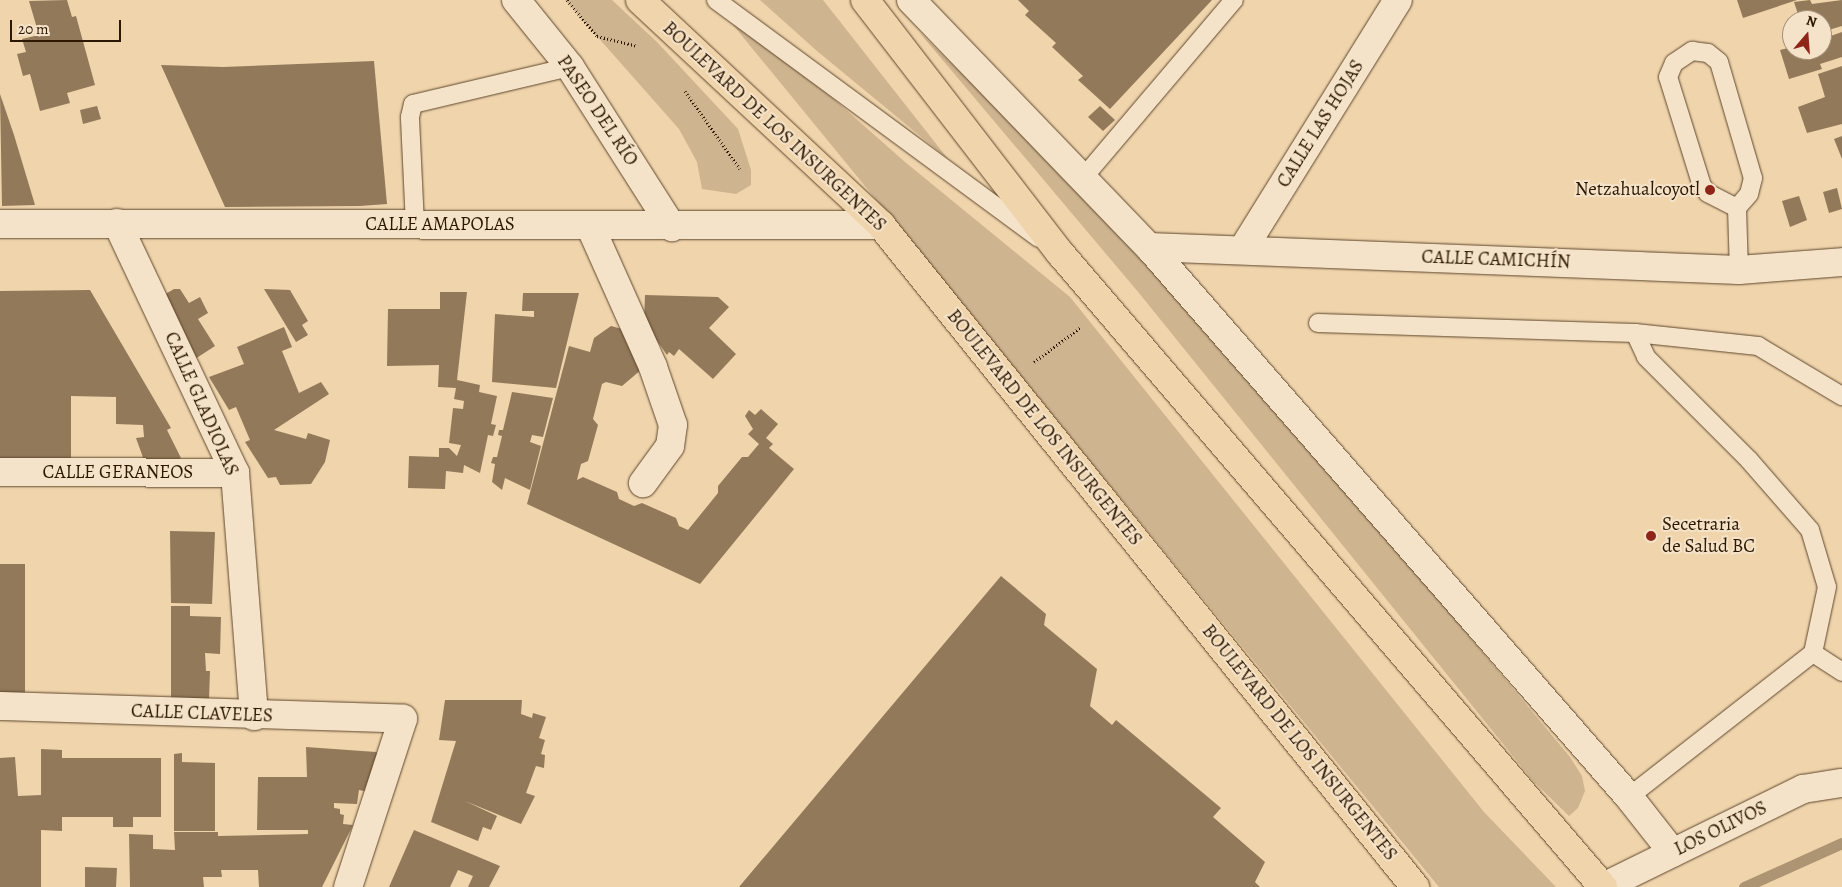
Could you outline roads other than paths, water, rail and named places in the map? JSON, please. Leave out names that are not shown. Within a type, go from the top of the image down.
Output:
[{"type":"main road","name":"BOULEVARD DE LOS INSURGENTES","points":[[640,0],[880,225],[1415,887]]},
{"type":"main road","points":[[865,0],[1060,253],[1603,887]]},
{"type":"street","name":"PASEO DEL RÍO","points":[[516,0],[570,67],[672,227]]},
{"type":"street","points":[[911,0],[1149,247],[1629,797],[1673,853]]},
{"type":"street","name":"CALLE LAS HOJAS","points":[[1243,249],[1398,0]]},
{"type":"street","name":"CALLE AMAPOLAS","points":[[0,224],[117,223],[672,227],[880,225]]},
{"type":"street","name":"CALLE GLADIOLAS","points":[[117,223],[235,474],[254,716]]},
{"type":"street","points":[[590,226],[653,367],[673,425],[670,446],[643,483]]},
{"type":"street","name":"CALLE CAMICHÍN","points":[[1149,247],[1243,249],[1739,270],[1842,262]]},
{"type":"street","name":"CALLE GERANEOS","points":[[0,472],[235,474]]},
{"type":"street","name":"CALLE CLAVELES","points":[[0,706],[254,716],[403,719],[348,887]]},
{"type":"street","name":"LOS OLIVOS","points":[[1603,887],[1803,790],[1842,783]]},
{"type":"lane","points":[[716,0],[1060,253]]},
{"type":"lane","points":[[1083,178],[1234,0]]},
{"type":"lane","points":[[1737,208],[1708,193],[1702,186],[1668,78],[1674,63],[1692,51],[1708,53],[1719,62],[1753,178],[1749,194],[1737,208],[1739,270]]},
{"type":"lane","points":[[415,225],[410,117],[413,104],[570,67]]},
{"type":"lane","points":[[1318,323],[1635,332],[1758,346],[1842,396]]},
{"type":"lane","points":[[1629,797],[1813,653],[1827,588],[1810,530],[1749,460],[1646,358],[1635,332]]},
{"type":"lane","points":[[1813,653],[1842,672]]},
{"type":"waterway","points":[[1744,887],[1842,843]]},
{"type":"place","name":"Netzahualcoyotl","points":[[1710,190]]},
{"type":"place","name":"Secetraria de Salud BC","points":[[1651,536]]}]
